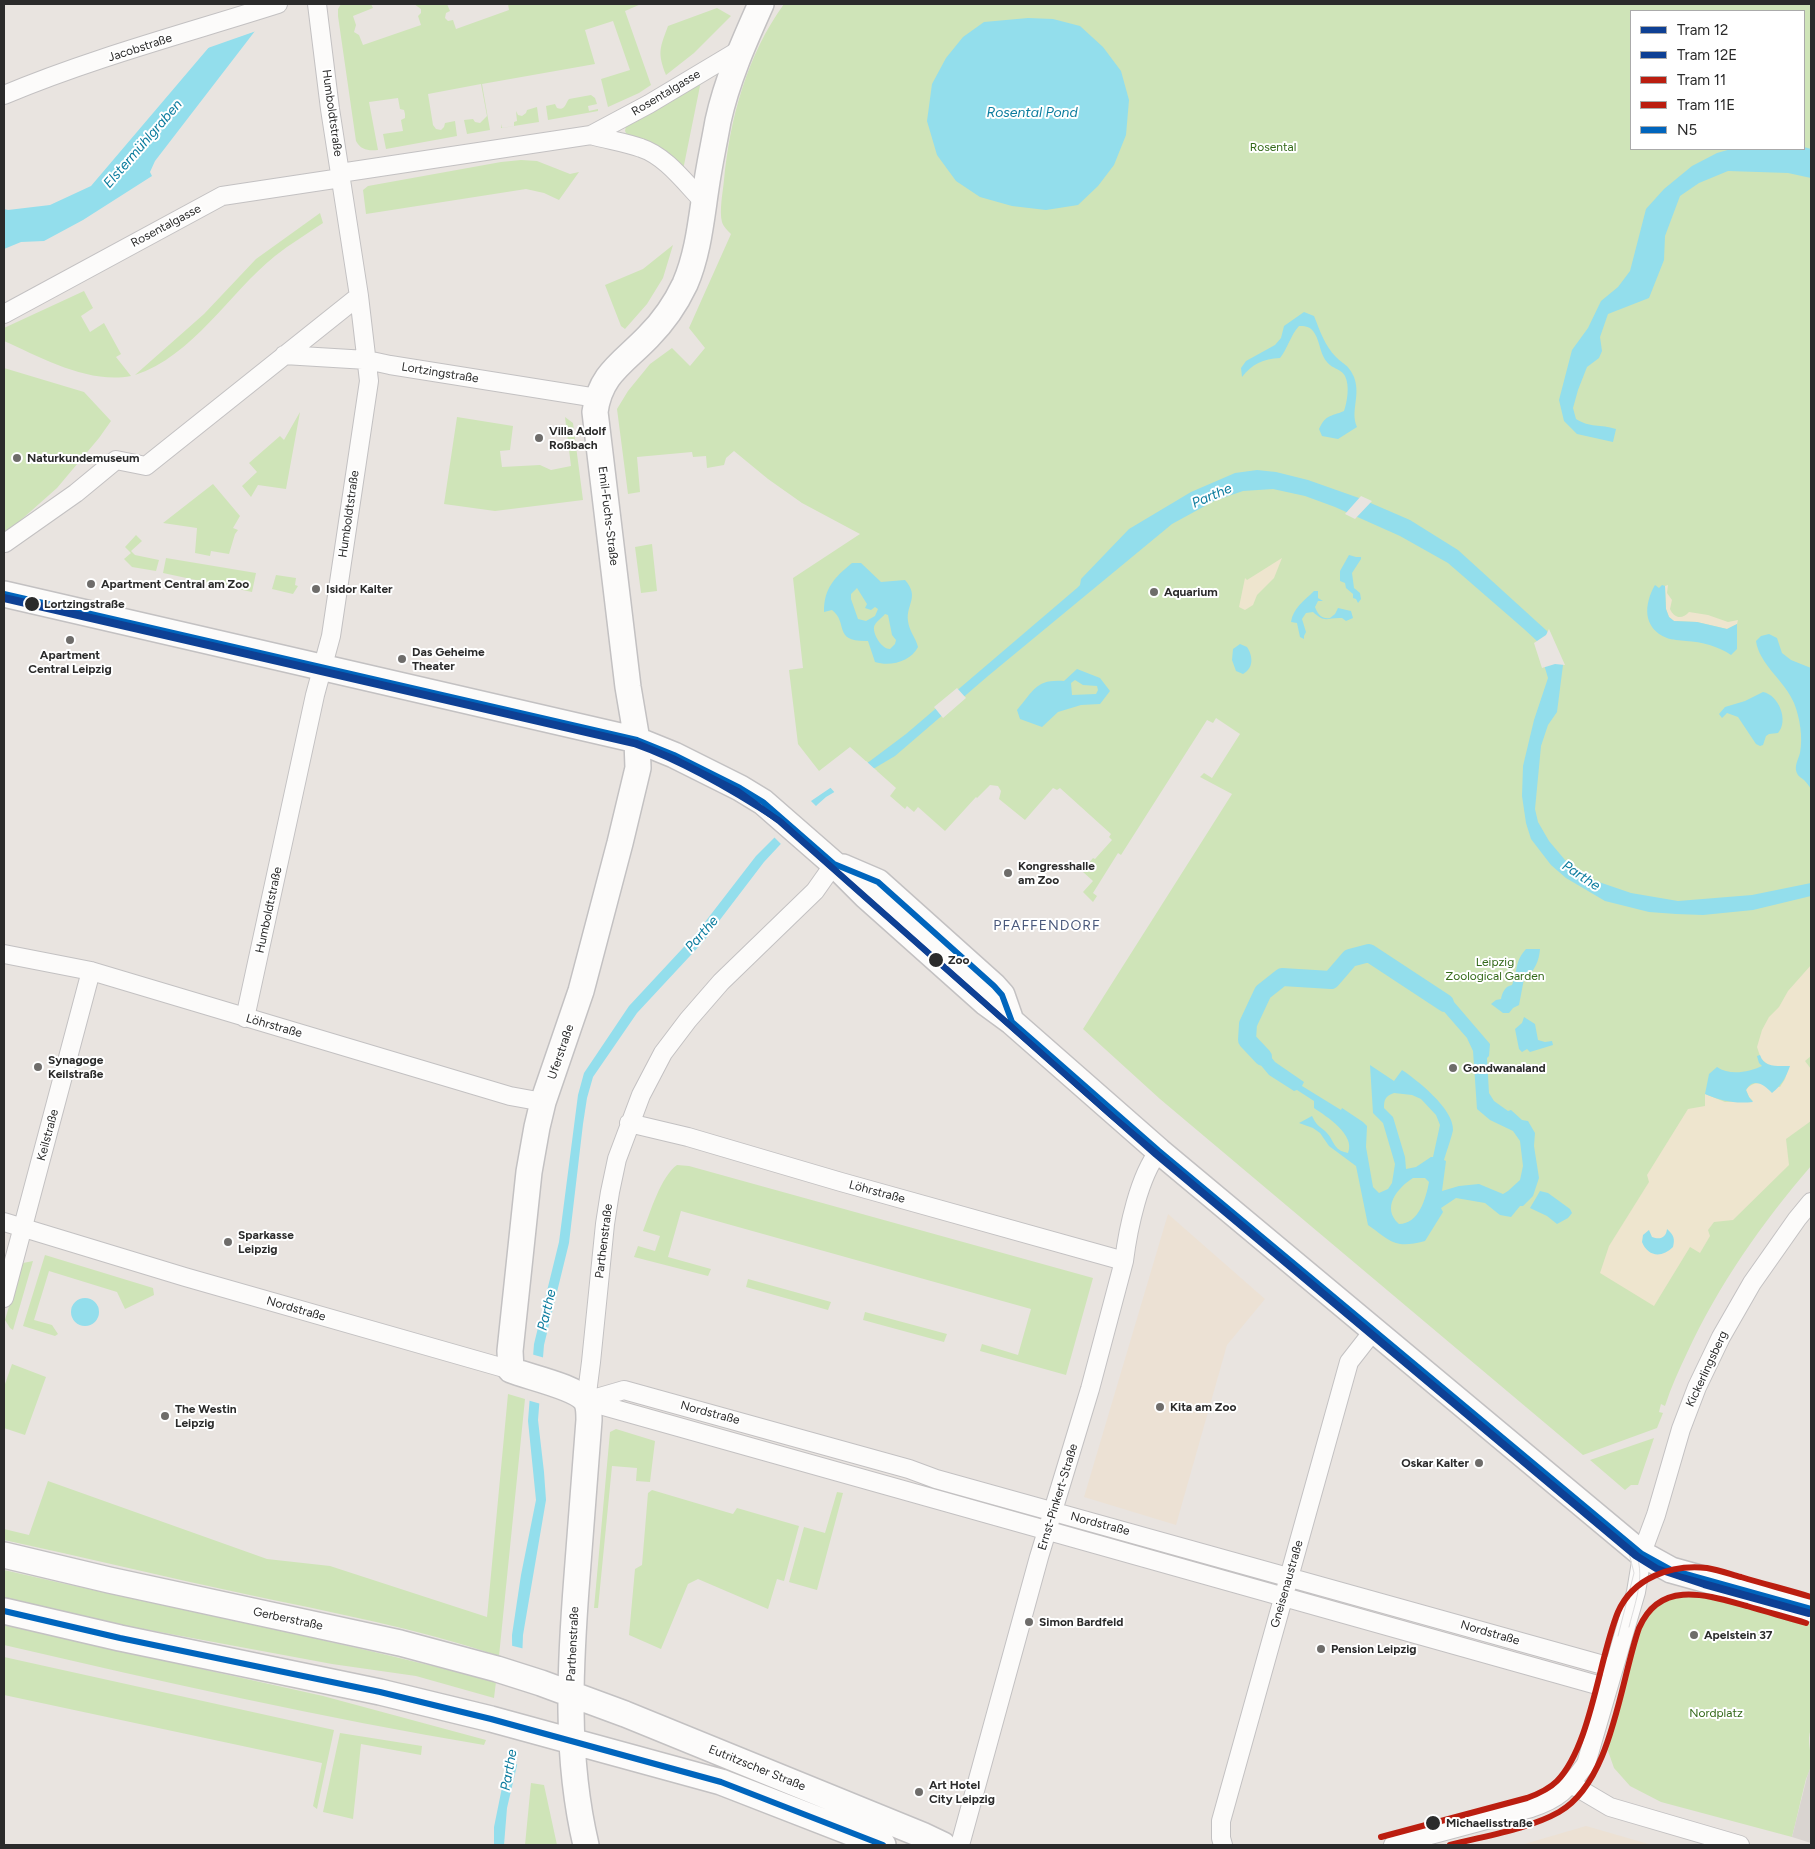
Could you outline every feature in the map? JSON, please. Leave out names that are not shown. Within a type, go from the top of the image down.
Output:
[{"type":"main road","name":"Emil-Fuchs-Straße","points":[[637,740],[628,687],[595,412],[597,398],[609,375],[649,337],[684,286],[699,239],[719,119],[728,86],[741,49],[761,4]]},
{"type":"main road","points":[[4,594],[637,740],[665,750],[740,788],[763,802],[782,818],[986,1003],[1012,1022],[1159,1150],[1642,1554],[1671,1570],[1811,1609]]},
{"type":"main road","name":"Uferstraße","points":[[518,1373],[510,1351],[529,1172],[543,1102],[574,1016],[620,843],[638,768],[637,740]]},
{"type":"main road","name":"Nordstraße","points":[[518,1373],[578,1395]]},
{"type":"main road","name":"Parthenstraße","points":[[578,1395],[589,1420],[570,1694],[578,1807],[586,1845]]},
{"type":"main road","name":"Gerberstraße","points":[[4,1554],[109,1580],[400,1643],[498,1669],[570,1694]]},
{"type":"main road","points":[[4,1612],[380,1692],[492,1719],[572,1741]]},
{"type":"main road","name":"Eutritzscher Straße","points":[[570,1694],[625,1714],[943,1845]]},
{"type":"main road","name":"Eutritzscher Straße","points":[[572,1741],[721,1782],[883,1845]]},
{"type":"street","name":"Jacobstraße","points":[[4,95],[143,46],[278,4]]},
{"type":"street","name":"Humboldtstraße","points":[[245,1018],[313,704],[331,636],[369,381],[359,296],[330,108],[317,4]]},
{"type":"street","name":"Rosentalgasse","points":[[4,314],[222,196],[591,135],[649,104],[741,49]]},
{"type":"street","name":"Rosentalgasse","points":[[591,135],[641,148],[653,154],[668,166],[704,202]]},
{"type":"street","points":[[5,543],[76,493],[116,460],[146,466],[359,296]]},
{"type":"street","name":"Lortzingstraße","points":[[284,355],[367,360],[597,398]]},
{"type":"street","name":"Parthenstraße","points":[[578,1395],[591,1362],[605,1224],[617,1159],[641,1095],[674,1036],[721,982],[815,891],[826,857]]},
{"type":"street","name":"Löhrstraße","points":[[4,954],[91,971],[510,1096],[543,1102]]},
{"type":"street","name":"Keilstraße","points":[[4,1298],[91,971]]},
{"type":"street","name":"Löhrstraße","points":[[630,1123],[688,1137],[1124,1261]]},
{"type":"street","name":"Ernst-Pinkert-Straße","points":[[960,1845],[1124,1261],[1126,1239],[1144,1176],[1159,1150]]},
{"type":"street","name":"Kickerlingsberg","points":[[1642,1554],[1656,1515],[1681,1429],[1697,1387],[1720,1337],[1752,1282],[1797,1218],[1811,1202]]},
{"type":"street","name":"Nordstraße","points":[[4,1222],[22,1229],[518,1373]]},
{"type":"street","name":"Gneisenaustraße","points":[[1223,1845],[1221,1821],[1349,1362],[1374,1330]]},
{"type":"street","name":"Nordstraße","points":[[578,1395],[624,1390],[802,1438],[909,1469],[936,1479],[1614,1668]]},
{"type":"street","name":"Nordstraße","points":[[578,1395],[1048,1531],[1608,1688]]},
{"type":"street","points":[[1393,1845],[1545,1803],[1560,1795],[1571,1784],[1586,1764],[1636,1592],[1642,1554]]},
{"type":"street","points":[[1571,1784],[1610,1807],[1740,1845]]},
{"type":"shaded area","name":"Kita am Zoo","points":[[1168,1214],[1265,1299],[1227,1345],[1176,1525],[1084,1497]]},
{"type":"shaded area","points":[[1811,1766],[1811,1843],[1792,1837]]},
{"type":"shaded area","points":[[1586,1826],[1652,1845],[1521,1845]]},
{"type":"green space","points":[[341,4],[371,4],[373,8],[353,16],[356,25],[354,32],[359,35],[363,45],[421,25],[418,16],[421,13],[421,9],[414,4],[447,4],[450,11],[446,13],[445,18],[448,21],[453,20],[456,29],[509,10],[508,4],[641,4],[625,11],[651,85],[639,93],[608,107],[601,79],[630,70],[613,21],[585,30],[595,64],[482,84],[490,130],[467,134],[464,120],[473,119],[475,122],[480,123],[487,116],[481,84],[428,94],[433,125],[436,129],[441,130],[445,123],[455,121],[457,136],[386,149],[383,134],[403,131],[401,120],[405,118],[404,110],[400,109],[398,98],[369,102],[378,150],[365,149],[356,141],[338,16],[338,9]]},
{"type":"green space","name":"Leipzig Zoological Garden","points":[[784,4],[1811,4],[1811,1166],[1775,1210],[1727,1279],[1684,1359],[1665,1406],[1661,1404],[1659,1412],[1663,1413],[1657,1428],[1583,1455],[1160,1099],[1083,1029],[1232,794],[1200,777],[1204,773],[1212,778],[1240,734],[1216,718],[1213,723],[1207,720],[1121,855],[1118,853],[1093,893],[1097,896],[1093,902],[1083,892],[1093,881],[1083,872],[1093,858],[1095,859],[1112,840],[1109,837],[1111,834],[1060,788],[1057,790],[1053,788],[1025,820],[999,799],[1001,791],[998,786],[990,785],[976,797],[945,831],[918,807],[914,812],[907,806],[905,809],[890,796],[896,788],[850,747],[819,771],[798,744],[789,670],[803,668],[793,578],[860,534],[802,503],[768,479],[734,451],[726,458],[724,465],[707,468],[706,456],[693,457],[692,452],[637,457],[640,492],[628,494],[617,409],[628,391],[650,364],[672,348],[690,366],[705,348],[689,328],[731,234],[723,224],[721,217],[727,157],[742,88],[760,44]]},
{"type":"green space","points":[[717,8],[731,16],[694,53],[666,75],[661,61],[661,50],[668,26]]},
{"type":"green space","points":[[701,81],[683,170],[627,135],[625,131],[626,126]]},
{"type":"green space","points":[[591,95],[595,98],[597,104],[588,106],[589,111],[598,109],[598,111],[548,120],[546,106],[555,104],[557,108],[562,109],[569,99]]},
{"type":"green space","points":[[537,107],[539,122],[514,126],[514,122],[517,121],[516,111],[518,115],[522,116],[527,110]]},
{"type":"green space","points":[[521,160],[537,161],[570,174],[579,172],[559,200],[544,193],[526,189],[366,214],[363,190],[368,186]]},
{"type":"green space","points":[[320,213],[323,223],[281,252],[258,271],[193,339],[175,354],[156,366],[135,375],[204,314],[256,259]]},
{"type":"green space","points":[[673,245],[663,278],[647,304],[625,329],[621,326],[605,285],[643,269]]},
{"type":"green space","points":[[84,291],[93,308],[81,316],[90,332],[104,323],[121,354],[116,357],[131,376],[98,376],[82,373],[50,362],[4,341],[4,328]]},
{"type":"green space","points":[[4,368],[84,392],[111,421],[57,488],[4,535]]},
{"type":"green space","points":[[300,412],[286,489],[258,485],[251,497],[242,486],[257,472],[249,463],[280,436],[284,440]]},
{"type":"green space","points":[[457,417],[513,426],[510,450],[500,451],[502,467],[540,465],[551,470],[571,466],[565,417],[573,423],[583,500],[495,511],[444,504]]},
{"type":"green space","points":[[213,484],[240,516],[233,528],[238,530],[229,554],[211,551],[210,556],[195,553],[197,528],[163,523]]},
{"type":"green space","points":[[136,535],[142,541],[131,551],[135,555],[159,560],[156,571],[132,567],[124,559],[131,553],[125,547]]},
{"type":"green space","points":[[652,544],[657,591],[641,593],[635,547]]},
{"type":"green space","points":[[166,558],[256,573],[252,592],[163,573]]},
{"type":"green space","points":[[276,575],[296,578],[295,585],[298,586],[293,594],[272,589]]},
{"type":"green space","points":[[677,1165],[689,1166],[1093,1278],[1066,1375],[980,1351],[982,1344],[1018,1355],[1031,1309],[681,1211],[668,1257],[711,1269],[708,1276],[634,1257],[638,1246],[655,1251],[660,1236],[643,1231],[661,1186],[671,1170]]},
{"type":"green space","points":[[45,1255],[153,1288],[154,1295],[125,1309],[117,1292],[49,1271],[34,1320],[52,1325],[58,1334],[55,1336],[23,1326]]},
{"type":"green space","points":[[33,1261],[13,1330],[5,1320],[20,1268],[23,1263]]},
{"type":"green space","points":[[748,1279],[831,1302],[828,1310],[746,1287]]},
{"type":"green space","points":[[865,1312],[947,1334],[944,1342],[863,1320]]},
{"type":"green space","points":[[12,1364],[46,1377],[25,1435],[4,1428],[4,1387]]},
{"type":"green space","points":[[508,1394],[525,1399],[499,1656],[373,1621],[4,1540],[4,1529],[29,1535],[48,1481],[267,1559],[330,1566],[487,1617]]},
{"type":"green space","points":[[616,1429],[655,1441],[650,1482],[636,1481],[637,1468],[612,1466],[598,1608],[594,1608],[610,1432]]},
{"type":"green space","points":[[1654,1438],[1638,1485],[1631,1485],[1625,1490],[1590,1460]]},
{"type":"green space","points":[[652,1490],[733,1514],[737,1508],[799,1526],[784,1581],[777,1579],[768,1609],[698,1579],[688,1584],[661,1649],[629,1635],[635,1569],[642,1565],[648,1493]]},
{"type":"green space","points":[[837,1492],[843,1493],[817,1590],[789,1582],[804,1527],[825,1533]]},
{"type":"green space","points":[[4,1570],[435,1666],[496,1682],[494,1698],[416,1676],[332,1664],[122,1625],[7,1599],[4,1598]]},
{"type":"green space","name":"Nordplatz","points":[[1694,1594],[1714,1597],[1811,1624],[1811,1729],[1809,1738],[1811,1766],[1792,1837],[1661,1802],[1630,1786],[1614,1768],[1608,1751],[1609,1735],[1644,1617],[1664,1597]]},
{"type":"green space","points":[[4,1625],[323,1696],[486,1740],[484,1745],[363,1723],[183,1686],[4,1645]]},
{"type":"green space","points":[[4,1657],[334,1730],[317,1809],[313,1806],[322,1763],[4,1695]]},
{"type":"green space","points":[[340,1733],[422,1746],[421,1755],[361,1744],[353,1819],[323,1812]]},
{"type":"green space","points":[[531,1783],[544,1785],[557,1845],[525,1845]]},
{"type":"sand","points":[[1282,558],[1274,578],[1257,595],[1253,605],[1245,610],[1239,607],[1245,578],[1247,580]]},
{"type":"sand","points":[[1668,585],[1667,593],[1672,600],[1670,609],[1676,616],[1681,617],[1689,612],[1708,615],[1728,622],[1738,620],[1737,624],[1727,629],[1697,622],[1674,621],[1669,617],[1666,609],[1665,586]]},
{"type":"sand","points":[[1811,965],[1811,1056],[1805,1061],[1811,1069],[1811,1121],[1786,1139],[1789,1165],[1733,1220],[1714,1222],[1708,1230],[1710,1236],[1700,1253],[1690,1247],[1654,1306],[1600,1273],[1609,1246],[1649,1182],[1647,1175],[1688,1109],[1705,1106],[1705,1094],[1725,1102],[1753,1101],[1746,1090],[1749,1086],[1762,1083],[1780,1087],[1789,1066],[1770,1066],[1761,1059],[1757,1047],[1762,1030],[1769,1017],[1779,1007],[1788,991]]},
{"type":"water","name":"Rosental Pond","points":[[1028,18],[1053,19],[1080,26],[1103,47],[1121,71],[1129,100],[1126,135],[1114,165],[1098,186],[1078,205],[1046,210],[1012,206],[980,197],[956,181],[937,155],[927,121],[932,84],[946,58],[963,37],[984,22]]},
{"type":"water","name":"Elstermühlgraben","points":[[255,31],[155,161],[150,172],[152,176],[83,220],[44,241],[21,242],[4,249],[4,209],[50,205],[91,186],[210,46]]},
{"type":"water","points":[[1805,147],[1811,149],[1811,178],[1788,173],[1728,171],[1699,183],[1680,196],[1665,236],[1664,260],[1649,298],[1608,314],[1600,337],[1602,351],[1599,358],[1587,367],[1573,408],[1576,419],[1581,422],[1616,429],[1613,442],[1577,434],[1564,421],[1559,400],[1572,350],[1588,328],[1601,301],[1618,287],[1630,271],[1646,209],[1664,189],[1692,166],[1717,153],[1728,150],[1805,150]]},
{"type":"water","points":[[1304,312],[1314,316],[1329,348],[1348,367],[1356,384],[1355,421],[1357,427],[1338,439],[1322,436],[1319,429],[1326,418],[1344,411],[1348,394],[1347,380],[1342,372],[1326,361],[1316,335],[1310,328],[1299,326],[1280,358],[1258,363],[1242,377],[1241,368],[1246,361],[1275,345],[1281,338],[1284,326]]},
{"type":"water","name":"Parthe","points":[[1257,470],[1276,472],[1308,480],[1359,498],[1410,520],[1458,550],[1547,631],[1563,665],[1557,712],[1548,725],[1541,746],[1535,809],[1538,822],[1549,841],[1565,860],[1596,881],[1631,893],[1678,901],[1752,895],[1811,883],[1811,896],[1753,910],[1703,915],[1649,912],[1605,901],[1566,878],[1551,865],[1531,839],[1526,823],[1522,796],[1523,766],[1534,720],[1548,678],[1537,641],[1524,629],[1448,563],[1400,536],[1335,507],[1305,496],[1273,489],[1243,491],[1214,501],[1172,524],[988,676],[895,756],[826,797],[817,805],[764,862],[703,942],[637,1013],[593,1077],[583,1124],[569,1243],[544,1345],[538,1420],[546,1500],[523,1635],[518,1761],[507,1808],[504,1845],[494,1845],[494,1827],[508,1758],[513,1717],[512,1635],[521,1575],[536,1500],[528,1421],[534,1344],[559,1242],[578,1095],[584,1073],[629,1006],[695,935],[756,856],[811,801],[906,734],[1077,588],[1080,585],[1081,579],[1129,529],[1191,492],[1235,473]]},
{"type":"water","points":[[1349,555],[1361,557],[1352,573],[1354,588],[1360,593],[1361,599],[1358,603],[1353,598],[1353,594],[1346,588],[1345,583],[1340,581],[1340,571]]},
{"type":"water","points":[[852,563],[861,563],[881,582],[905,580],[912,591],[908,615],[909,625],[918,647],[911,656],[894,663],[875,662],[868,641],[857,640],[845,635],[837,615],[832,610],[824,612],[826,596],[831,584]],"holes":[[[857,588],[867,604],[865,608],[871,610],[875,607],[878,609],[875,616],[866,621],[858,619],[851,599],[851,594]],[[885,614],[888,615],[892,635],[896,640],[890,649],[881,644],[874,630],[876,623]]]},
{"type":"water","points":[[1655,585],[1659,588],[1662,585],[1665,586],[1666,609],[1669,617],[1674,621],[1697,622],[1727,629],[1737,624],[1737,649],[1731,655],[1710,645],[1671,639],[1659,634],[1649,622],[1647,607]]},
{"type":"water","points":[[1314,591],[1318,591],[1318,598],[1323,601],[1318,601],[1315,607],[1322,617],[1330,618],[1338,608],[1351,611],[1353,618],[1346,621],[1342,618],[1324,619],[1313,612],[1306,613],[1302,619],[1306,632],[1304,639],[1300,637],[1297,623],[1291,622],[1292,617]]},
{"type":"water","points":[[1769,634],[1777,638],[1782,653],[1791,660],[1811,668],[1811,789],[1798,776],[1796,770],[1801,747],[1801,734],[1794,703],[1758,649],[1756,641],[1761,636]]},
{"type":"water","points":[[1240,644],[1247,647],[1251,658],[1249,669],[1243,674],[1236,671],[1232,660],[1233,649]]},
{"type":"water","points":[[1077,669],[1100,678],[1110,691],[1100,704],[1081,705],[1058,712],[1042,727],[1020,719],[1017,710],[1036,687],[1047,682],[1064,681]],"holes":[[[1075,680],[1083,685],[1097,686],[1098,690],[1096,694],[1072,695],[1071,683]]]},
{"type":"water","points":[[1763,692],[1769,694],[1778,703],[1783,722],[1778,733],[1766,736],[1763,745],[1760,746],[1756,744],[1738,717],[1727,713],[1722,718],[1719,714],[1725,707],[1745,701]]},
{"type":"water","points":[[1526,949],[1540,949],[1539,958],[1534,969],[1524,979],[1519,1005],[1509,1013],[1503,1013],[1491,1004],[1501,999],[1504,990],[1512,985],[1518,963]]},
{"type":"water","points":[[1450,1000],[1454,1002],[1490,1044],[1489,1056],[1487,1058],[1489,1093],[1494,1101],[1508,1111],[1511,1110],[1522,1120],[1528,1121],[1535,1133],[1534,1146],[1539,1178],[1533,1196],[1523,1206],[1520,1206],[1511,1217],[1500,1215],[1485,1203],[1456,1198],[1441,1208],[1443,1212],[1425,1241],[1400,1244],[1389,1240],[1368,1225],[1356,1166],[1329,1146],[1320,1133],[1313,1128],[1299,1123],[1312,1116],[1316,1124],[1328,1134],[1336,1147],[1348,1153],[1348,1140],[1344,1133],[1332,1121],[1314,1108],[1314,1101],[1269,1075],[1259,1063],[1267,1052],[1275,1062],[1304,1082],[1302,1086],[1341,1110],[1342,1108],[1367,1126],[1366,1147],[1373,1187],[1379,1193],[1388,1189],[1392,1183],[1395,1164],[1383,1123],[1373,1113],[1370,1065],[1394,1081],[1402,1070],[1434,1096],[1448,1113],[1452,1122],[1453,1130],[1444,1160],[1446,1161],[1442,1191],[1459,1186],[1479,1184],[1503,1194],[1520,1180],[1523,1166],[1520,1141],[1513,1131],[1490,1120],[1477,1109],[1473,1051],[1467,1038],[1440,1007]],"holes":[[[1394,1093],[1412,1095],[1421,1099],[1436,1115],[1440,1125],[1433,1157],[1416,1167],[1406,1169],[1405,1157],[1393,1117],[1384,1108],[1386,1099]],[[1413,1178],[1425,1178],[1429,1182],[1426,1195],[1420,1209],[1412,1220],[1399,1224],[1391,1211],[1391,1205],[1397,1193]]]},
{"type":"water","points":[[1524,1017],[1535,1024],[1538,1040],[1552,1041],[1553,1045],[1530,1052],[1527,1049],[1522,1052],[1519,1049],[1515,1029],[1522,1023]]},
{"type":"water","points":[[1760,1055],[1768,1064],[1790,1066],[1783,1081],[1772,1093],[1766,1087],[1756,1083],[1749,1086],[1746,1090],[1753,1102],[1740,1103],[1705,1094],[1709,1074],[1717,1067],[1734,1072],[1751,1070],[1762,1066],[1757,1056]]},
{"type":"water","points":[[1540,1191],[1548,1193],[1570,1209],[1572,1213],[1568,1218],[1557,1224],[1547,1216],[1530,1208]]},
{"type":"water","points":[[1667,1229],[1673,1237],[1673,1247],[1669,1251],[1660,1254],[1648,1251],[1642,1242],[1643,1235],[1649,1230],[1652,1237],[1660,1238],[1664,1236]]},
{"type":"water","points":[[85,1298],[95,1302],[99,1312],[95,1322],[85,1326],[75,1322],[71,1312],[75,1302]]},
{"type":"pier","points":[[243,4],[281,4],[259,30],[205,49]]},
{"type":"pier","points":[[1361,496],[1372,501],[1355,519],[1345,514]]},
{"type":"pier","points":[[1549,629],[1565,665],[1555,664],[1542,668],[1534,643],[1546,635]]},
{"type":"pier","points":[[957,688],[966,698],[943,718],[934,707]]},
{"type":"pier","points":[[866,761],[877,771],[837,795],[828,785]]},
{"type":"pier","points":[[809,799],[818,808],[783,846],[773,836]]},
{"type":"pier","points":[[531,1354],[545,1358],[541,1404],[527,1400]]},
{"type":"pier","points":[[509,1645],[525,1649],[526,1719],[520,1765],[504,1761],[511,1716]]},
{"type":"waterway","points":[[1263,1057],[1247,1040],[1248,1024],[1263,992],[1282,977],[1331,980],[1350,958],[1369,953],[1445,1003]]},
{"type":"tram line","name":"12","points":[[4,597],[637,743],[673,758],[738,791],[779,821],[1112,1116],[1638,1556],[1657,1568],[1682,1577],[1811,1613]]},
{"type":"tram line","name":"12E","points":[[4,599],[634,744],[672,759],[727,788],[780,821],[1156,1155],[1635,1556],[1656,1569],[1704,1585],[1809,1614]]},
{"type":"tram line","points":[[1624,1536],[1632,1546],[1640,1568],[1638,1591],[1629,1627]]},
{"type":"tram line","points":[[1617,1538],[1629,1553],[1634,1573],[1618,1636]]},
{"type":"tram line","name":"11","points":[[1381,1837],[1527,1798],[1543,1791],[1557,1781],[1569,1766],[1586,1724],[1611,1631],[1618,1612],[1633,1590],[1643,1582],[1667,1571],[1680,1568],[1707,1568],[1811,1597]]},
{"type":"tram line","name":"11E","points":[[1450,1845],[1506,1832],[1534,1823],[1559,1812],[1577,1798],[1591,1778],[1603,1755],[1612,1729],[1639,1628],[1648,1613],[1659,1602],[1686,1594],[1701,1595],[1806,1623]]},
{"type":"transit line","name":"N5","points":[[4,594],[637,740],[674,755],[740,788],[763,802],[834,864],[878,882],[994,986],[1002,995],[1012,1022],[1159,1151],[1642,1554],[1671,1570],[1811,1609]]},
{"type":"transit line","name":"N5","points":[[4,1611],[120,1638],[380,1692],[491,1719],[721,1782],[883,1845]]},
{"type":"place","name":"Villa Adolf Roßbach","points":[[539,438]]},
{"type":"place","name":"Naturkundemuseum","points":[[17,458]]},
{"type":"place","name":"Apartment Central am Zoo","points":[[91,584]]},
{"type":"place","name":"Isidor Kalter","points":[[316,589]]},
{"type":"place","name":"Aquarium","points":[[1154,592]]},
{"type":"place","name":"Lortzingstraße","points":[[32,604]]},
{"type":"place","name":"Apartment Central Leipzig","points":[[70,640]]},
{"type":"place","name":"Das Geheime Theater","points":[[402,659]]},
{"type":"place","name":"Kongresshalle am Zoo","points":[[1008,873]]},
{"type":"place","name":"Zoo","points":[[936,960]]},
{"type":"place","name":"Synagoge Keilstraße","points":[[38,1067]]},
{"type":"place","name":"Gondwanaland","points":[[1453,1068]]},
{"type":"place","name":"Sparkasse Leipzig","points":[[228,1242]]},
{"type":"place","name":"Kita am Zoo","points":[[1160,1407]]},
{"type":"place","name":"The Westin Leipzig","points":[[165,1416]]},
{"type":"place","name":"Oskar Kalter","points":[[1479,1463]]},
{"type":"place","name":"Simon Bardfeld","points":[[1029,1622]]},
{"type":"place","name":"Apelstein 37","points":[[1694,1635]]},
{"type":"place","name":"Pension Leipzig","points":[[1321,1649]]},
{"type":"place","name":"Art Hotel City Leipzig","points":[[919,1792]]},
{"type":"place","name":"Michaelisstraße","points":[[1433,1823]]},
{"type":"district","name":"PFAFFENDORF","points":[[1047,926]]},
{"type":"park label","name":"Rosental","points":[[1273,147]]}]
